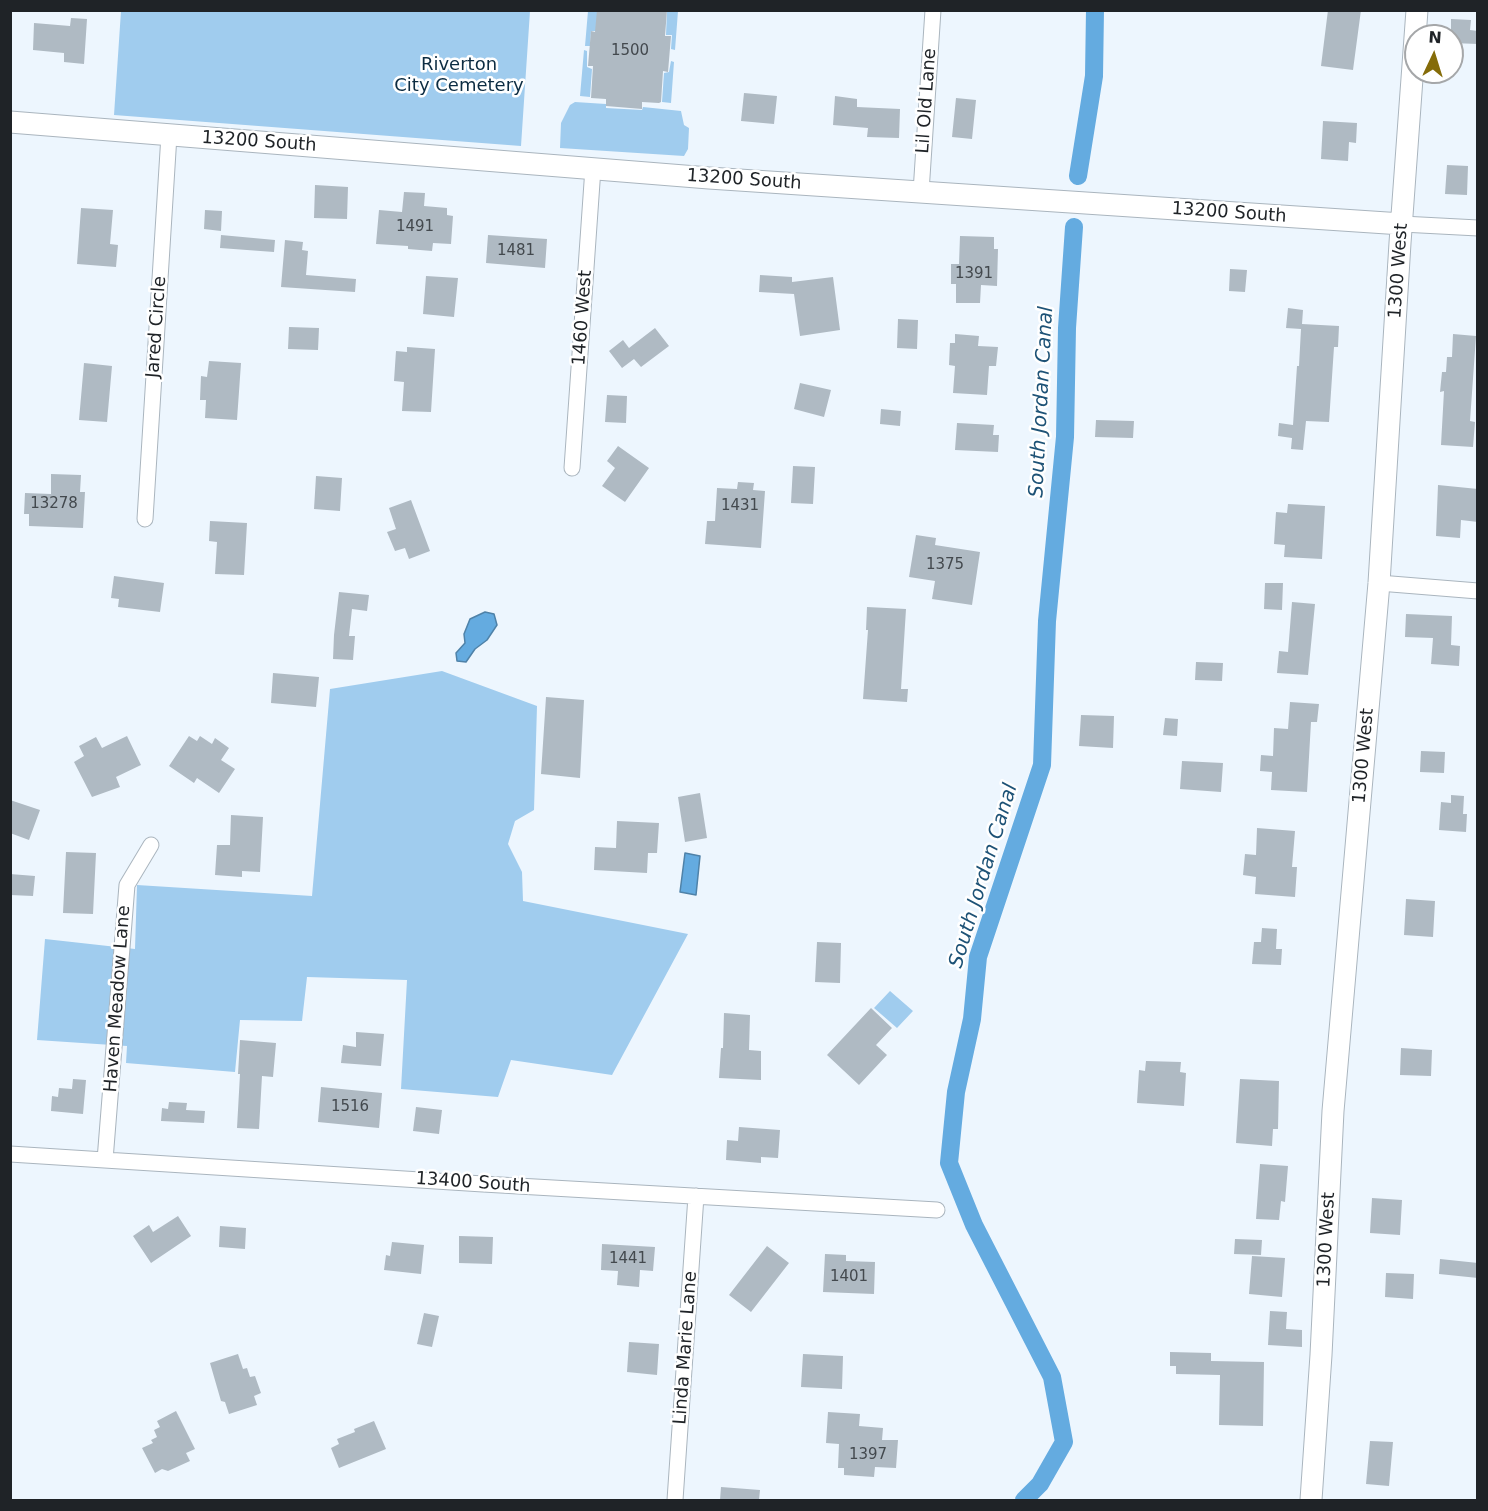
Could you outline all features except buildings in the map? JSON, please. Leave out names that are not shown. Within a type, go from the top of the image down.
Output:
[{"type":"street","name":"Lil Old Lane","points":[[921,192],[933,10]]},
{"type":"street","name":"1300 West","points":[[1311,1500],[1333,1111],[1379,583],[1417,10]]},
{"type":"street","name":"13200 South","points":[[10,122],[721,178],[1478,228]]},
{"type":"street","name":"Jared Circle","points":[[146,519],[169,135]]},
{"type":"street","name":"1460 West","points":[[572,468],[593,168]]},
{"type":"street","points":[[1379,583],[1478,591]]},
{"type":"street","name":"Haven Meadow Lane","points":[[105,1160],[127,885],[151,845]]},
{"type":"street","name":"13400 South","points":[[10,1154],[937,1210]]},
{"type":"street","name":"Linda Marie Lane","points":[[675,1500],[696,1196]]},
{"type":"green space","name":"Riverton City Cemetery","points":[[121,11],[530,11],[521,146],[114,115]]},
{"type":"green space","points":[[588,11],[598,11],[596,31],[591,31],[590,46],[585,46]]},
{"type":"green space","points":[[667,11],[678,11],[675,50],[671,49],[672,35],[666,35]]},
{"type":"green space","points":[[584,50],[587,51],[587,67],[592,69],[590,97],[580,96]]},
{"type":"green space","points":[[671,61],[674,62],[671,103],[662,102],[664,73],[669,72]]},
{"type":"green space","points":[[575,102],[606,104],[606,108],[642,110],[643,107],[681,111],[684,125],[689,128],[688,149],[684,156],[560,148],[561,123],[570,105]]},
{"type":"green space","points":[[442,671],[537,706],[534,810],[515,821],[508,844],[522,872],[523,901],[688,934],[612,1075],[511,1060],[498,1097],[401,1089],[407,980],[307,977],[302,1021],[240,1020],[235,1072],[126,1063],[127,1046],[37,1040],[45,939],[135,949],[137,885],[312,896],[330,689]]},
{"type":"green space","points":[[890,991],[913,1011],[897,1028],[874,1008]]},
{"type":"shaded area","points":[[485,612],[494,614],[497,625],[487,640],[475,649],[466,662],[457,661],[456,653],[465,643],[464,634],[470,619]]},
{"type":"shaded area","points":[[685,853],[700,856],[696,895],[680,892]]},
{"type":"waterway","name":"South Jordan Canal","points":[[1078,176],[1094,76],[1095,10]]},
{"type":"waterway","name":"South Jordan Canal","points":[[1024,1500],[1040,1484],[1064,1442],[1052,1377],[974,1225],[949,1163],[956,1092],[972,1019],[978,957],[1042,765],[1047,621],[1065,437],[1067,328],[1074,227]]}]
